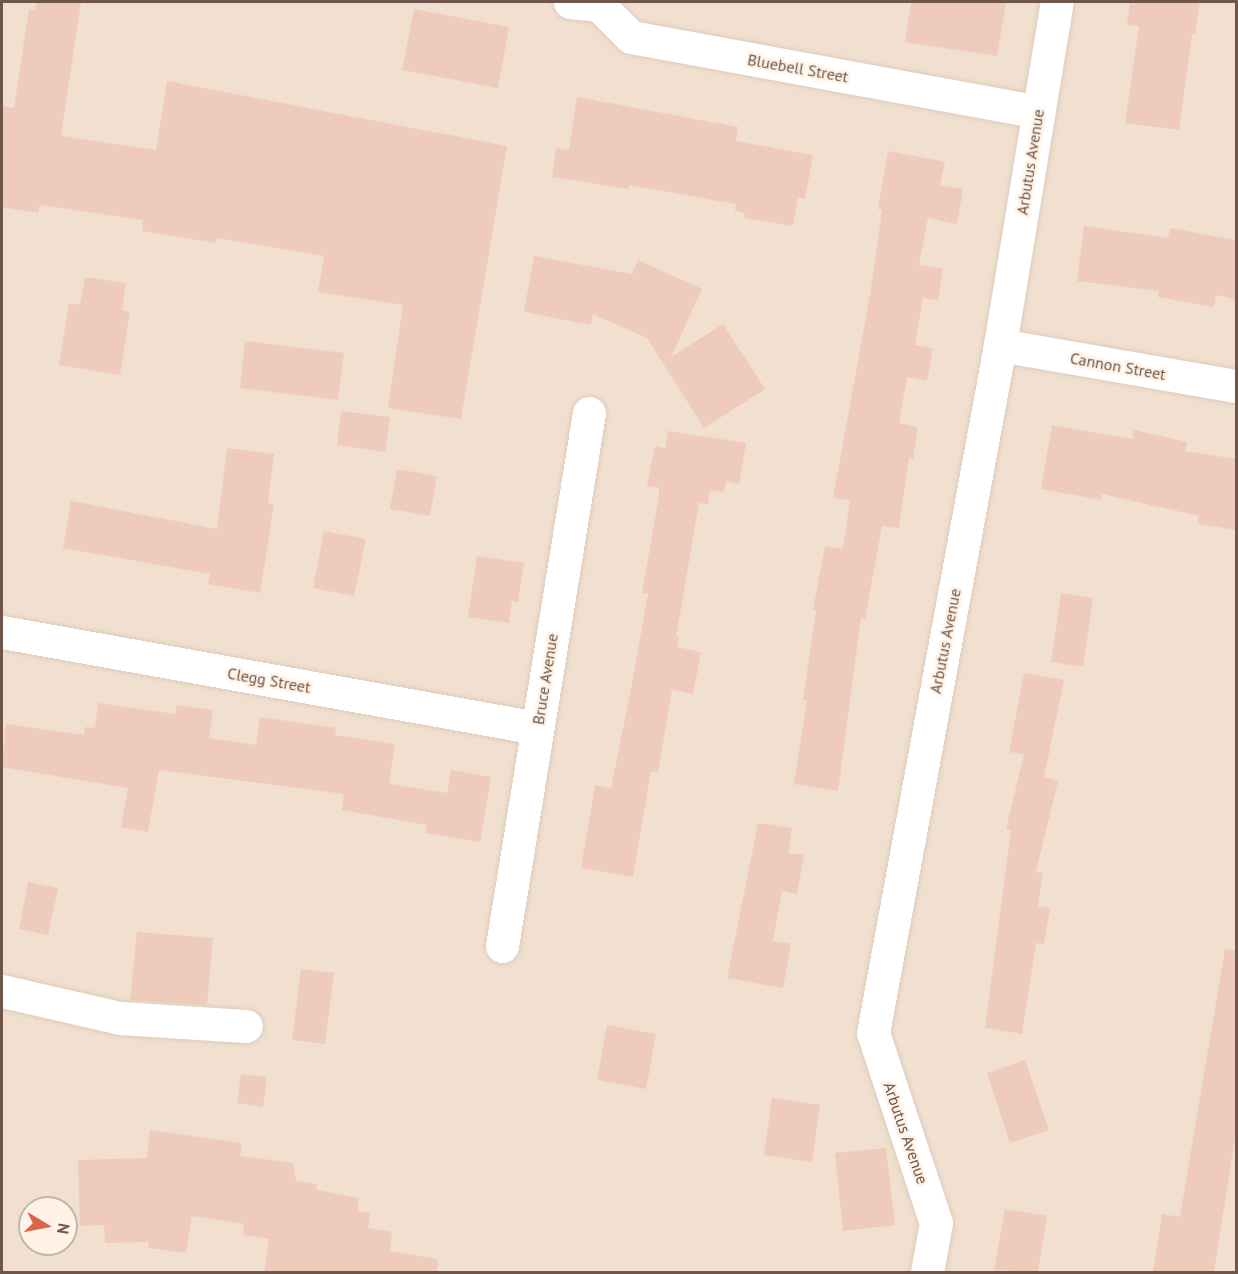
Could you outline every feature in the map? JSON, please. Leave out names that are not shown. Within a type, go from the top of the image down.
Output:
[{"type":"street","name":"Arbutus Avenue","points":[[927,1272],[936,1223],[873,1034],[1000,345],[1057,2]]},
{"type":"street","name":"Bluebell Street","points":[[590,3],[630,37],[1038,112]]},
{"type":"street","name":"Cannon Street","points":[[1000,345],[1236,386]]},
{"type":"street","name":"Bruce Avenue","points":[[502,946],[589,413]]},
{"type":"street","name":"Clegg Street","points":[[2,632],[537,728]]},
{"type":"street","points":[[2,991],[120,1018],[246,1026]]},
{"type":"shaded area","points":[[2,2],[1236,2],[1236,1272],[2,1272]]},
{"type":"building","points":[[36,2],[81,2],[61,136],[156,150],[167,81],[507,146],[461,419],[388,408],[403,305],[318,292],[324,256],[217,238],[216,243],[142,231],[143,220],[40,205],[38,213],[2,207],[2,106],[14,108],[29,9],[35,10]]},
{"type":"building","points":[[911,2],[1006,2],[997,56],[905,42]]},
{"type":"building","points":[[1130,2],[1200,2],[1195,35],[1192,34],[1179,130],[1125,123],[1139,26],[1127,25]]},
{"type":"building","points":[[414,9],[509,27],[498,88],[402,70]]},
{"type":"building","points":[[577,97],[738,127],[736,141],[813,155],[805,199],[798,198],[793,226],[744,218],[745,213],[735,211],[736,204],[629,185],[629,189],[552,177],[556,148],[569,150]]},
{"type":"building","points":[[888,151],[945,162],[940,185],[963,189],[957,224],[928,218],[919,265],[943,269],[938,300],[923,298],[915,345],[933,348],[927,381],[907,377],[899,423],[918,427],[913,459],[909,458],[899,528],[882,526],[865,619],[861,618],[838,791],[794,784],[807,700],[803,700],[816,610],[813,610],[825,546],[843,549],[850,500],[833,498],[871,289],[882,210],[878,209]]},
{"type":"building","points":[[1084,226],[1168,238],[1170,228],[1236,240],[1236,300],[1216,295],[1214,307],[1158,297],[1159,291],[1077,281]]},
{"type":"building","points":[[534,256],[632,274],[638,260],[702,289],[671,357],[723,324],[765,389],[704,428],[647,338],[593,314],[591,325],[524,312]]},
{"type":"building","points":[[85,277],[126,283],[122,310],[130,312],[120,375],[59,365],[69,303],[80,305]]},
{"type":"building","points":[[245,341],[344,353],[338,400],[240,388]]},
{"type":"building","points":[[341,411],[390,417],[385,452],[337,445]]},
{"type":"building","points":[[1052,425],[1132,439],[1134,430],[1187,442],[1185,451],[1236,459],[1236,530],[1198,524],[1199,516],[1102,494],[1101,500],[1041,489]]},
{"type":"building","points":[[668,431],[746,443],[739,484],[726,481],[724,492],[710,490],[708,504],[699,503],[676,637],[679,637],[677,647],[701,652],[693,694],[672,690],[658,773],[651,771],[633,877],[581,868],[595,785],[611,788],[630,694],[648,594],[642,593],[659,496],[659,488],[647,486],[655,446],[665,448]]},
{"type":"building","points":[[227,448],[274,454],[268,503],[274,504],[260,593],[208,584],[210,574],[63,548],[71,501],[217,529]]},
{"type":"building","points":[[397,469],[437,476],[430,516],[390,509]]},
{"type":"building","points":[[324,531],[366,539],[354,596],[313,588]]},
{"type":"building","points":[[477,556],[524,563],[518,602],[512,601],[509,623],[468,617]]},
{"type":"building","points":[[1061,593],[1093,598],[1083,667],[1051,662]]},
{"type":"building","points":[[1024,673],[1064,680],[1044,777],[1058,781],[1036,872],[1043,873],[1038,906],[1050,908],[1044,944],[1036,943],[1022,1034],[985,1028],[1011,830],[1006,829],[1024,754],[1009,752]]},
{"type":"building","points":[[98,703],[175,714],[177,705],[213,710],[209,738],[256,745],[260,717],[336,728],[335,735],[395,744],[389,784],[447,793],[451,770],[491,777],[480,842],[425,833],[427,825],[342,810],[344,794],[159,770],[148,832],[121,827],[128,788],[2,767],[6,724],[84,735],[85,727],[95,728]]},
{"type":"building","points":[[758,823],[792,828],[788,853],[804,855],[797,894],[782,891],[773,941],[791,944],[783,988],[727,978]]},
{"type":"building","points":[[28,882],[58,888],[48,935],[19,929]]},
{"type":"building","points":[[137,932],[213,938],[207,1005],[130,1000]]},
{"type":"building","points":[[1225,949],[1236,950],[1236,1131],[1214,1272],[1153,1272],[1162,1214],[1180,1217]]},
{"type":"building","points":[[301,969],[334,973],[325,1044],[292,1040]]},
{"type":"building","points":[[607,1025],[656,1034],[646,1089],[597,1080]]},
{"type":"building","points":[[1025,1060],[1049,1130],[1010,1143],[987,1073]]},
{"type":"building","points":[[241,1074],[267,1077],[263,1107],[237,1103]]},
{"type":"building","points":[[772,1098],[820,1105],[812,1162],[764,1155]]},
{"type":"building","points":[[150,1130],[242,1143],[240,1156],[293,1163],[296,1181],[317,1184],[316,1190],[359,1198],[357,1211],[370,1213],[368,1228],[392,1232],[390,1251],[438,1259],[437,1272],[264,1272],[269,1239],[243,1235],[244,1224],[192,1216],[186,1253],[148,1248],[149,1242],[105,1243],[104,1225],[80,1226],[78,1160],[147,1158]]},
{"type":"building","points":[[886,1148],[895,1225],[843,1231],[835,1153]]},
{"type":"building","points":[[1005,1209],[1047,1216],[1038,1272],[994,1270]]}]
